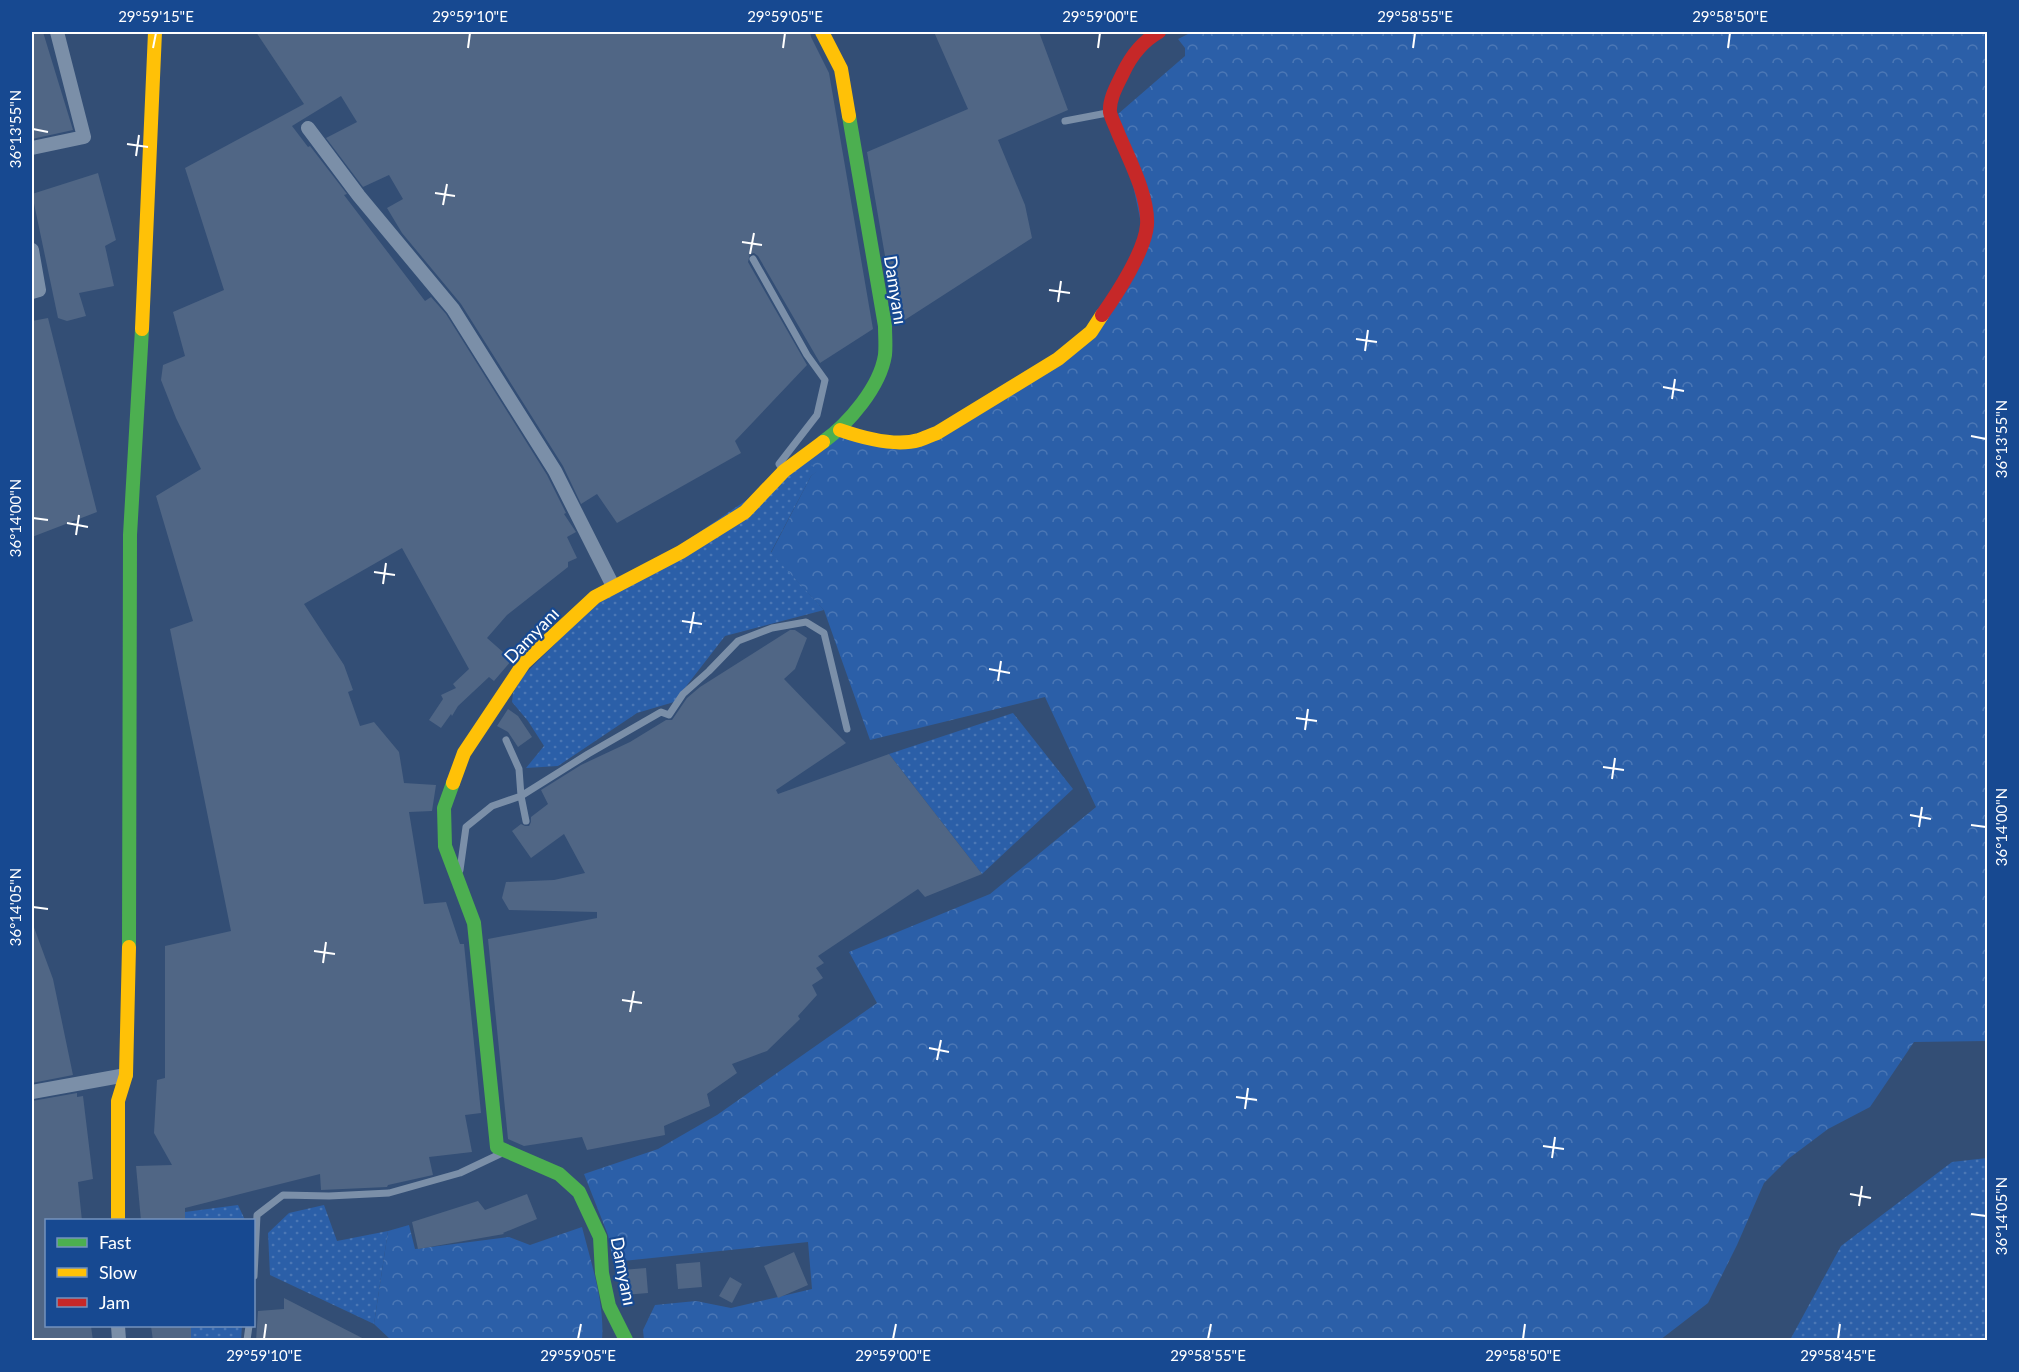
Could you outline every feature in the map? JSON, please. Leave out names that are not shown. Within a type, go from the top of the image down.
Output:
[{"type":"street","points":[[32,148],[84,137],[57,32]]},
{"type":"street","points":[[118,1219],[118,1101],[126,1075],[129,992],[130,535],[155,32]]},
{"type":"street","name":"Damyanı","points":[[626,1341],[609,1306],[602,1273],[600,1237],[579,1192],[559,1174],[497,1147],[474,923],[445,846],[444,808],[464,753],[524,663],[596,597],[681,552],[745,512],[784,471],[840,430],[875,385],[885,355],[885,326],[841,69],[822,32]]},
{"type":"street","points":[[840,430],[850,434],[898,442],[918,440],[937,433],[1058,359],[1091,332],[1117,294],[1142,247],[1147,226],[1146,208],[1140,188],[1110,112],[1112,97],[1129,62],[1148,38],[1159,32]]},
{"type":"street","points":[[308,129],[359,196],[453,309],[555,471],[613,586]]},
{"type":"street","points":[[32,250],[39,290],[32,292]]},
{"type":"street","points":[[32,1092],[126,1075]]},
{"type":"lane","points":[[1065,121],[1110,112]]},
{"type":"lane","points":[[753,259],[807,355],[825,380],[817,415],[779,464],[784,471]]},
{"type":"lane","points":[[459,888],[466,826],[492,806],[521,796],[637,724],[661,712],[669,715],[683,693],[709,671],[738,641],[772,628],[806,621],[824,633],[847,729]]},
{"type":"lane","points":[[506,740],[519,769],[526,821]]},
{"type":"lane","points":[[255,1256],[257,1215],[284,1195],[329,1196],[389,1193],[460,1173],[506,1151]]},
{"type":"green space","points":[[1192,32],[1987,32],[1987,1041],[1914,1042],[1870,1107],[1828,1129],[1788,1159],[1764,1183],[1708,1303],[1660,1340],[644,1340],[643,1330],[655,1305],[696,1301],[731,1308],[812,1289],[808,1242],[613,1262],[608,1235],[584,1174],[658,1149],[717,1115],[877,1003],[849,952],[990,894],[1096,807],[1045,697],[870,740],[824,610],[771,553],[811,476],[817,471],[807,459],[840,437],[898,446],[1060,362],[1146,247],[1118,114],[1185,56],[1185,48],[1178,39]]},
{"type":"green space","points":[[807,459],[818,471],[811,476],[771,552],[824,610],[725,636],[674,702],[637,713],[558,766],[526,768],[544,746],[512,702],[513,693],[523,676],[598,601]]},
{"type":"green space","points":[[1013,713],[1073,789],[982,874],[889,754]]},
{"type":"green space","points":[[1987,1158],[1987,1340],[1790,1340],[1841,1246],[1952,1162]]},
{"type":"green space","points":[[238,1205],[245,1219],[185,1219],[185,1212]]},
{"type":"green space","points":[[324,1205],[337,1241],[388,1231],[374,1324],[270,1275],[268,1233],[289,1213]]},
{"type":"green space","points":[[409,1225],[415,1249],[509,1237],[530,1245],[582,1227],[599,1298],[602,1340],[391,1340],[374,1324],[388,1231]]},
{"type":"green space","points":[[191,1327],[242,1327],[241,1340],[191,1340]]},
{"type":"building","points":[[32,32],[43,32],[73,130],[32,139]]},
{"type":"building","points":[[256,32],[810,32],[829,73],[873,329],[820,363],[758,256],[754,253],[750,254],[748,262],[807,365],[735,441],[741,453],[617,523],[597,494],[581,504],[563,466],[461,304],[402,233],[387,208],[403,199],[389,175],[363,187],[326,138],[357,122],[341,96],[292,126],[347,194],[344,195],[425,301],[431,297],[446,314],[547,475],[566,513],[564,514],[576,532],[567,537],[577,558],[568,562],[568,567],[507,615],[487,638],[512,660],[494,681],[489,677],[458,706],[441,728],[429,720],[443,699],[441,695],[456,688],[453,684],[469,669],[402,548],[304,604],[344,665],[353,690],[348,692],[360,726],[374,722],[399,752],[404,783],[436,785],[432,811],[409,812],[424,904],[446,902],[460,944],[464,944],[481,1113],[465,1115],[472,1152],[429,1157],[433,1175],[387,1187],[321,1190],[320,1174],[185,1208],[185,1219],[141,1219],[136,1166],[172,1165],[154,1133],[157,1080],[165,1078],[165,946],[231,931],[170,629],[193,621],[156,496],[201,469],[176,418],[161,380],[163,365],[185,356],[173,312],[224,290],[185,168],[304,104]]},
{"type":"building","points":[[934,32],[1039,32],[1068,110],[998,140],[1025,205],[1032,238],[897,325],[867,152],[968,109]]},
{"type":"building","points":[[98,173],[116,240],[105,246],[114,286],[79,293],[86,316],[67,321],[58,318],[32,194]]},
{"type":"building","points":[[48,318],[97,512],[32,537],[32,321]]},
{"type":"building","points":[[790,630],[795,630],[807,638],[795,669],[784,679],[846,743],[776,790],[778,794],[889,754],[982,874],[925,897],[918,889],[818,956],[824,963],[816,968],[823,978],[812,985],[817,995],[798,1016],[800,1019],[767,1051],[732,1064],[737,1073],[707,1094],[710,1106],[664,1126],[665,1135],[587,1150],[582,1137],[524,1146],[508,1139],[488,939],[597,918],[597,912],[509,910],[502,898],[506,882],[554,880],[585,873],[564,834],[531,858],[512,831],[521,824],[529,826],[531,817],[548,804],[541,790],[581,765],[630,742],[666,720],[672,720],[687,698],[700,687]]},
{"type":"building","points":[[508,709],[518,716],[532,737],[518,747],[508,732],[497,726]]},
{"type":"building","points":[[32,922],[53,979],[73,1075],[32,1083]]},
{"type":"building","points":[[77,1093],[77,1097],[83,1096],[93,1179],[78,1182],[82,1219],[45,1219],[45,1327],[91,1327],[93,1341],[32,1341],[32,1101]]},
{"type":"building","points":[[527,1194],[537,1219],[504,1234],[418,1249],[412,1222],[478,1201],[485,1210]]},
{"type":"building","points":[[794,1252],[808,1285],[778,1298],[764,1266]]},
{"type":"building","points":[[700,1262],[702,1287],[678,1289],[676,1264]]},
{"type":"building","points":[[646,1268],[648,1293],[624,1295],[622,1270]]},
{"type":"building","points":[[730,1277],[742,1284],[732,1303],[719,1296]]},
{"type":"building","points":[[284,1298],[368,1341],[256,1341],[258,1311],[284,1309]]},
{"type":"building","points":[[151,1327],[191,1327],[191,1341],[153,1341]]},
{"type":"traffic: fast","points":[[823,442],[853,415],[870,392],[882,367],[885,352],[885,326],[849,116]]},
{"type":"traffic: fast","points":[[129,947],[130,535],[142,329]]},
{"type":"traffic: fast","points":[[453,783],[444,808],[445,846],[474,923],[497,1147],[559,1174],[579,1192],[600,1237],[602,1273],[609,1306],[626,1340]]},
{"type":"traffic: slow","points":[[142,329],[155,32]]},
{"type":"traffic: slow","points":[[822,32],[841,69],[849,116]]},
{"type":"traffic: slow","points":[[840,430],[869,439],[900,443],[919,440],[937,433],[1058,359],[1091,332],[1102,315]]},
{"type":"traffic: slow","points":[[453,783],[464,753],[524,663],[595,597],[681,552],[745,512],[784,471],[823,442]]},
{"type":"traffic: slow","points":[[118,1219],[118,1101],[126,1075],[129,947]]},
{"type":"traffic: jam","points":[[1102,315],[1136,259],[1147,225],[1142,190],[1111,117],[1111,102],[1114,91],[1134,55],[1143,44],[1159,32]]}]
